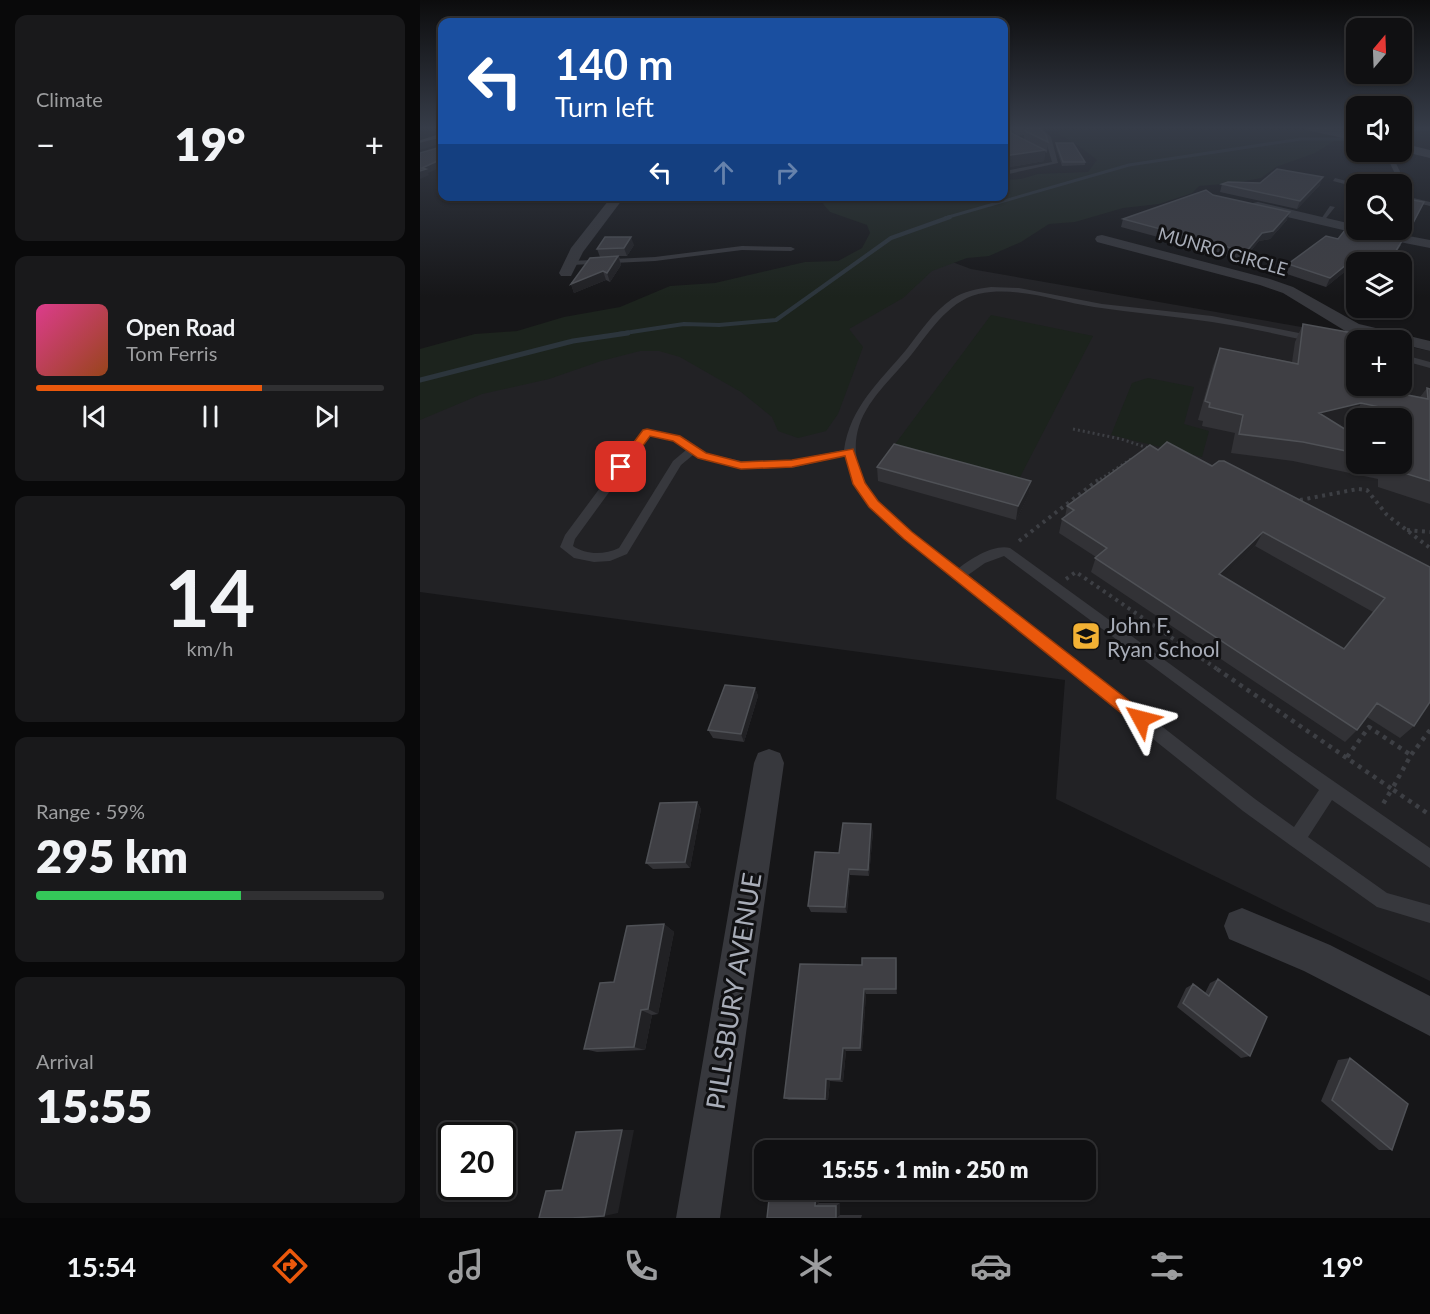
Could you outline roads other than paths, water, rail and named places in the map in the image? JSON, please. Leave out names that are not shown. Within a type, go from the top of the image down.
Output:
[{"type":"street","points":[[569,268],[576,251],[615,201]]},
{"type":"street","points":[[1246,204],[1346,227]]},
{"type":"street","name":"MUNRO CIRCLE","points":[[1102,239],[1265,282],[1288,290],[1353,328],[1430,346]]},
{"type":"street","points":[[1411,240],[1430,244]]},
{"type":"street","name":"PILLSBURY AVENUE","points":[[698,1218],[769,764]]},
{"type":"street","points":[[1242,926],[1327,962],[1430,1017]]},
{"type":"lane","points":[[1412,200],[1430,204]]},
{"type":"lane","points":[[1321,221],[1332,207]]},
{"type":"lane","points":[[569,268],[742,248],[791,249]]},
{"type":"lane","points":[[1325,341],[1198,317],[1085,304],[1011,289],[977,290],[951,300],[871,397],[853,429],[849,452],[859,484],[873,504],[908,536],[1249,805],[1383,901],[1430,914]]},
{"type":"lane","points":[[1412,357],[1430,357]]},
{"type":"lane","points":[[1412,360],[1430,365]]},
{"type":"lane","points":[[692,450],[677,463],[623,550],[615,556],[604,558],[571,553],[566,547],[569,537],[647,432],[677,439],[692,450],[721,462],[792,464],[849,452]]},
{"type":"lane","points":[[959,575],[972,564],[991,554],[1006,551],[1430,859]]},
{"type":"lane","points":[[1296,839],[1330,788]]},
{"type":"waterway","points":[[1008,200],[1064,184]]},
{"type":"waterway","points":[[945,218],[1004,201]]},
{"type":"waterway","points":[[618,334],[684,324],[719,325],[776,320],[891,238],[950,217]]},
{"type":"waterway","points":[[420,380],[573,341],[628,333]]},
{"type":"place","name":"John F. Ryan School","points":[[1086,636]]}]
